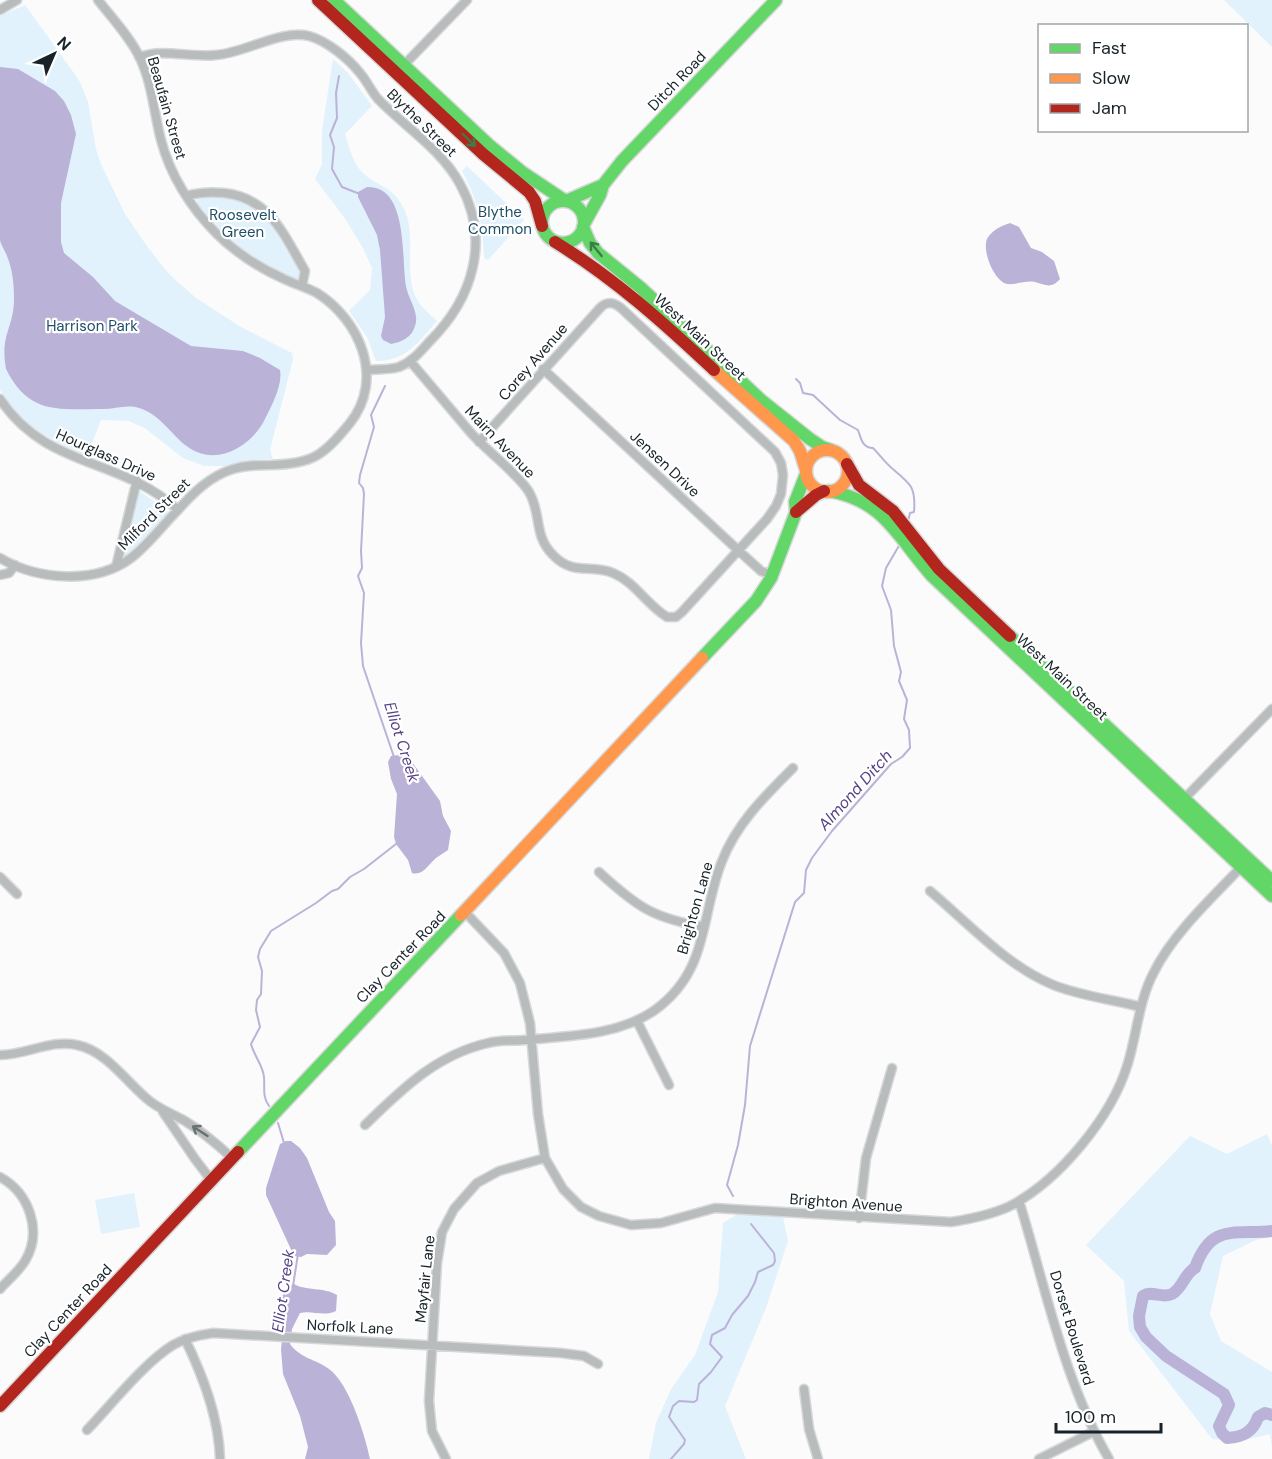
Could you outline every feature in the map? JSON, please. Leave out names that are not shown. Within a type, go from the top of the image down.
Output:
[{"type":"street","points":[[0,10],[17,0]]},
{"type":"street","name":"Beaufain Street","points":[[98,0],[139,57],[149,86],[164,151],[170,167],[187,196],[211,228],[236,251],[265,270],[322,297],[350,324],[362,345],[367,370]]},
{"type":"street","points":[[318,0],[400,68],[499,154],[522,172],[579,207],[584,225],[576,238],[563,243],[555,242],[545,233],[535,199],[529,192],[479,150],[400,68],[334,0]]},
{"type":"street","points":[[400,68],[467,0]]},
{"type":"street","name":"Ditch Road","points":[[584,225],[603,185],[622,161],[776,0]]},
{"type":"street","name":"Blythe Street","points":[[139,57],[158,52],[196,56],[218,55],[240,51],[292,35],[314,38],[337,52],[355,67],[377,98],[446,164],[464,191],[473,218],[475,243],[473,270],[466,293],[455,313],[411,361]]},
{"type":"street","name":"Ditch Road","points":[[565,200],[603,185]]},
{"type":"street","points":[[187,196],[202,192],[230,194],[247,198],[261,207],[276,224],[305,271],[302,286]]},
{"type":"street","points":[[542,226],[543,214],[547,208],[556,201],[565,200]]},
{"type":"street","name":"West Main Street","points":[[584,225],[590,243],[598,253],[641,288],[754,394],[810,439],[831,450]]},
{"type":"street","name":"West Main Street","points":[[555,242],[599,268],[620,285],[750,404],[794,441],[799,448],[806,472]]},
{"type":"street","name":"Corey Avenue","points":[[479,442],[600,308],[609,303],[621,308],[701,383]]},
{"type":"street","points":[[367,370],[396,368],[411,361]]},
{"type":"street","name":"Mairn Avenue","points":[[411,361],[479,442],[529,492],[542,541],[556,558],[577,569],[605,571],[619,576],[664,615],[672,617],[682,612],[739,551]]},
{"type":"street","name":"Jensen Drive","points":[[543,369],[761,571],[772,575]]},
{"type":"street","name":"Milford Street","points":[[0,558],[15,566],[43,573],[97,574],[116,567],[138,552],[203,485],[228,471],[253,465],[301,463],[318,456],[356,415],[365,393],[367,370]]},
{"type":"street","points":[[713,370],[701,383],[775,452],[781,463],[783,481],[781,494],[771,514],[739,551]]},
{"type":"street","name":"Hourglass Drive","points":[[0,399],[22,425],[51,447],[137,480],[178,510]]},
{"type":"street","points":[[796,512],[816,495],[837,489],[848,472],[847,464],[842,456],[831,450],[821,450],[812,456],[806,472],[814,487],[827,491]]},
{"type":"street","name":"West Main Street","points":[[847,464],[864,490],[885,503],[898,516],[939,569],[1245,863],[1272,896]]},
{"type":"street","name":"Clay Center Road","points":[[0,1406],[756,601],[772,575],[796,512],[795,502],[806,472]]},
{"type":"street","name":"Milford Street","points":[[116,567],[137,480]]},
{"type":"street","name":"West Main Street","points":[[827,491],[849,495],[864,501],[882,515],[932,576],[1181,802]]},
{"type":"street","points":[[0,575],[9,573],[15,566]]},
{"type":"street","points":[[1181,802],[1272,709]]},
{"type":"street","name":"Brighton Lane","points":[[365,1125],[413,1080],[445,1059],[489,1043],[602,1032],[637,1021],[663,1003],[684,979],[698,954],[721,862],[737,830],[793,768]]},
{"type":"street","name":"West Main Street","points":[[1245,863],[1272,881]]},
{"type":"street","name":"Brighton Avenue","points":[[465,912],[495,941],[515,971],[528,1008],[538,1114],[545,1158],[554,1178],[572,1199],[590,1212],[614,1222],[645,1225],[715,1209],[951,1222],[987,1214],[1019,1201],[1043,1183],[1101,1121],[1119,1089],[1128,1065],[1141,1007],[1153,974],[1173,942],[1245,863]]},
{"type":"street","points":[[600,873],[642,909],[704,927]]},
{"type":"street","points":[[0,877],[17,894]]},
{"type":"street","points":[[930,891],[1002,952],[1037,977],[1071,991],[1141,1007]]},
{"type":"street","points":[[637,1021],[669,1085]]},
{"type":"street","points":[[0,1055],[22,1053],[52,1044],[85,1047],[101,1056],[162,1111],[207,1135],[232,1158]]},
{"type":"street","points":[[859,1218],[866,1158],[892,1068]]},
{"type":"street","points":[[162,1111],[212,1180]]},
{"type":"street","name":"Mayfair Lane","points":[[446,1459],[432,1431],[430,1417],[438,1251],[448,1218],[459,1201],[477,1183],[499,1171],[545,1158]]},
{"type":"street","points":[[0,1177],[13,1185],[21,1194],[29,1210],[33,1231],[24,1263],[0,1288]]},
{"type":"street","name":"Dorset Boulevard","points":[[1019,1201],[1075,1388],[1093,1432],[1109,1459]]},
{"type":"street","name":"Norfolk Lane","points":[[87,1430],[157,1357],[172,1345],[185,1339],[213,1333],[580,1355],[598,1364]]},
{"type":"street","points":[[185,1339],[214,1415],[220,1459]]},
{"type":"street","points":[[804,1389],[809,1429],[818,1459]]},
{"type":"street","points":[[1039,1459],[1093,1432]]},
{"type":"green space","points":[[1224,0],[1272,0],[1272,47]]},
{"type":"green space","name":"Harrison Park","points":[[25,5],[79,80],[88,102],[96,149],[101,164],[125,214],[149,249],[170,275],[196,298],[241,327],[292,353],[293,359],[270,450],[273,459],[249,460],[229,466],[204,466],[183,458],[146,429],[129,421],[101,420],[87,456],[48,437],[28,423],[0,390],[0,16]]},
{"type":"green space","points":[[333,59],[348,73],[372,106],[345,134],[352,156],[361,171],[397,197],[405,211],[410,233],[410,268],[413,291],[420,304],[437,321],[411,349],[396,358],[386,360],[376,361],[367,337],[349,311],[370,290],[372,268],[344,217],[315,179],[322,164],[322,131]]},
{"type":"green space","name":"Blythe Common","points":[[467,166],[524,220],[488,260],[484,258],[481,223],[476,203],[462,171]]},
{"type":"green space","name":"Roosevelt Green","points":[[201,197],[222,198],[252,207],[272,226],[299,270],[300,276],[296,279],[281,273],[242,248],[198,204],[197,200]]},
{"type":"green space","points":[[139,491],[168,511],[167,515],[134,549],[124,556],[122,554],[136,495]]},
{"type":"green space","points":[[1267,1134],[1272,1146],[1272,1237],[1256,1240],[1223,1256],[1210,1314],[1221,1341],[1272,1372],[1272,1447],[1270,1434],[1240,1441],[1212,1439],[1129,1331],[1124,1281],[1086,1245],[1190,1136],[1227,1154]]},
{"type":"green space","points":[[134,1193],[140,1227],[101,1234],[95,1200]]},
{"type":"green space","points":[[739,1213],[783,1217],[788,1241],[766,1308],[725,1406],[746,1459],[649,1459],[656,1423],[671,1389],[695,1355],[718,1292],[723,1223]]},
{"type":"shaded area","name":"Harrison Park","points":[[0,67],[18,69],[55,91],[64,101],[71,115],[76,134],[61,203],[61,242],[64,253],[93,277],[115,301],[191,346],[243,351],[280,370],[278,389],[264,421],[250,439],[241,446],[221,454],[199,453],[188,447],[153,415],[139,408],[130,406],[108,409],[72,409],[46,406],[25,395],[15,384],[6,369],[5,357],[14,295],[11,267],[0,240]]},
{"type":"shaded area","points":[[367,187],[381,190],[390,198],[396,211],[403,243],[406,286],[416,316],[412,333],[403,340],[391,344],[383,340],[381,336],[385,317],[377,235],[358,197],[358,192]]},
{"type":"shaded area","points":[[1010,223],[1019,227],[1031,248],[1042,252],[1054,261],[1060,279],[1057,282],[1048,285],[1032,282],[1007,284],[1002,282],[994,272],[986,251],[987,239],[991,233]]},
{"type":"shaded area","points":[[399,755],[412,762],[440,801],[443,816],[451,831],[448,850],[416,874],[412,873],[408,860],[396,844],[394,837],[397,794],[388,762],[391,756]]},
{"type":"shaded area","points":[[291,1141],[300,1148],[307,1158],[329,1212],[335,1221],[336,1245],[327,1255],[294,1256],[266,1195],[266,1188],[280,1144]]},
{"type":"shaded area","points":[[294,1284],[337,1295],[336,1311],[332,1313],[300,1313],[292,1329],[290,1344],[299,1353],[329,1369],[343,1386],[360,1424],[370,1459],[305,1459],[308,1447],[300,1416],[283,1374],[281,1349],[284,1322],[279,1306],[285,1289]]},
{"type":"waterway","name":"Elliot Creek","points":[[339,76],[336,93],[337,118],[330,135],[334,147],[332,169],[342,187],[360,194]]},
{"type":"waterway","name":"Almond Ditch","points":[[796,379],[803,393],[813,395],[840,420],[858,430],[864,444],[873,448],[905,479],[914,497],[914,512],[910,513],[908,521]]},
{"type":"waterway","name":"Elliot Creek","points":[[385,386],[371,415],[374,427],[360,475],[359,483],[364,494],[362,568],[358,576],[364,593],[361,643],[363,666],[394,757]]},
{"type":"waterway","name":"Almond Ditch","points":[[733,1196],[727,1185],[738,1145],[745,1105],[750,1046],[795,902],[804,893],[806,870],[832,831],[891,764],[910,748],[909,730],[904,719],[907,700],[899,681],[901,672],[894,646],[891,610],[882,586],[886,568],[900,544]]},
{"type":"waterway","name":"Elliot Creek","points":[[269,1106],[265,1096],[263,1073],[251,1044],[260,1027],[256,1010],[257,1000],[261,994],[262,971],[258,957],[260,949],[271,931],[338,889],[350,877],[396,844]]},
{"type":"waterway","name":"Elliot Creek","points":[[278,1123],[284,1143]]},
{"type":"waterway","name":"Almond Ditch","points":[[671,1459],[685,1440],[669,1417],[673,1406],[679,1401],[694,1402],[697,1400],[699,1384],[722,1357],[710,1344],[712,1335],[725,1328],[732,1315],[748,1296],[758,1272],[773,1265],[775,1261],[774,1253],[751,1224]]},
{"type":"waterway","points":[[1272,1231],[1225,1234],[1216,1238],[1208,1244],[1195,1268],[1176,1291],[1165,1296],[1150,1294],[1143,1296],[1139,1316],[1140,1327],[1146,1337],[1166,1356],[1224,1394],[1229,1405],[1219,1426],[1227,1438],[1247,1433],[1258,1417],[1265,1413],[1272,1415]]},
{"type":"waterway","name":"Elliot Creek","points":[[293,1286],[298,1254]]},
{"type":"traffic: fast","points":[[334,0],[489,145],[522,172],[564,200]]},
{"type":"traffic: fast","points":[[584,224],[603,185],[622,161],[776,0]]},
{"type":"traffic: fast","points":[[566,201],[603,185]]},
{"type":"traffic: fast","points":[[563,201],[571,202],[578,207],[583,214],[584,222],[583,230],[578,237],[571,242],[563,243],[555,242],[548,237],[543,230],[542,222],[543,214],[548,207],[555,202],[563,201]]},
{"type":"traffic: fast","points":[[583,227],[590,243],[598,253],[641,288],[761,400],[810,439],[831,450]]},
{"type":"traffic: fast","points":[[702,658],[756,601],[771,578],[796,512],[795,502],[806,474]]},
{"type":"traffic: fast","points":[[829,491],[848,496],[877,512],[932,576],[1272,896]]},
{"type":"traffic: fast","points":[[1010,636],[1272,881]]},
{"type":"traffic: fast","points":[[238,1152],[461,915]]},
{"type":"traffic: slow","points":[[714,370],[794,441],[806,470]]},
{"type":"traffic: slow","points":[[827,450],[842,456],[848,471],[842,486],[827,492],[812,486],[806,471],[812,456],[827,450]]},
{"type":"traffic: slow","points":[[461,915],[702,658]]},
{"type":"traffic: jam","points":[[318,0],[483,154],[529,192],[535,201],[542,226]]},
{"type":"traffic: jam","points":[[555,242],[638,302],[714,370]]},
{"type":"traffic: jam","points":[[847,464],[859,485],[893,511],[939,569],[1010,636]]},
{"type":"traffic: jam","points":[[796,512],[824,491]]},
{"type":"traffic: jam","points":[[0,1406],[238,1152]]}]
